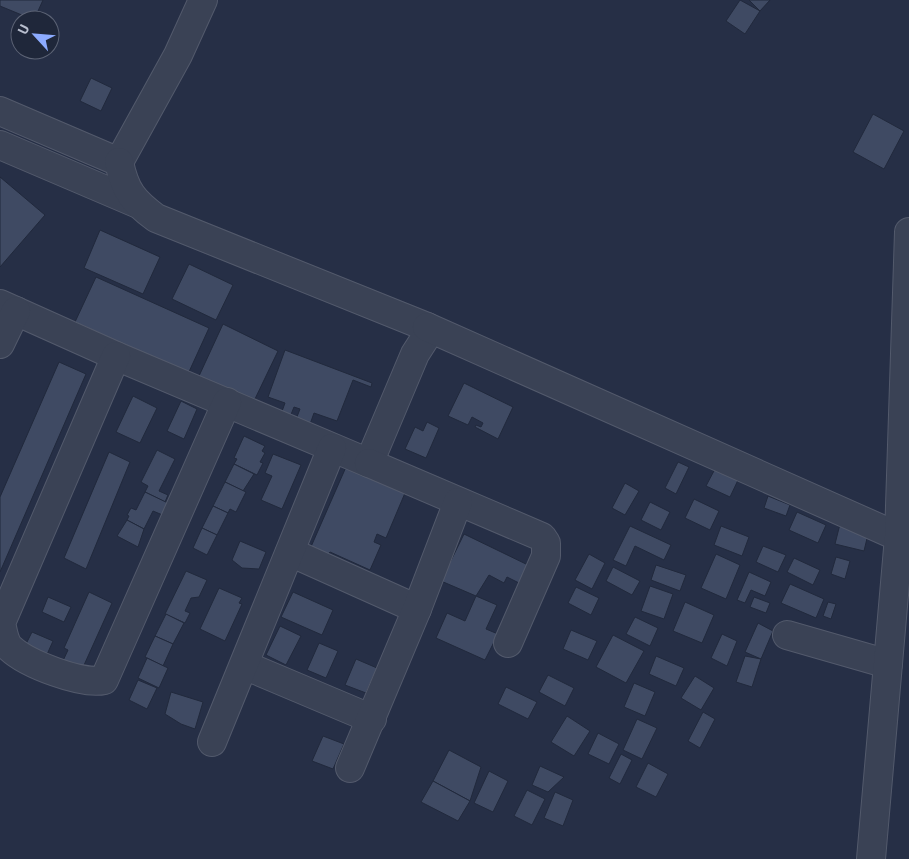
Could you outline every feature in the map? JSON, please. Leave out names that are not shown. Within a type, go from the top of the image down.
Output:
[{"type":"street","points":[[136,203],[123,184],[119,162],[178,55],[203,0]]},
{"type":"street","points":[[0,111],[119,162]]},
{"type":"street","points":[[0,145],[136,203],[156,218],[427,327],[899,537]]},
{"type":"street","points":[[870,855],[899,537],[909,232]]},
{"type":"street","points":[[0,344],[8,307],[116,356],[542,537],[546,543],[546,556],[508,643]]},
{"type":"street","points":[[369,463],[415,354],[424,340],[427,327]]},
{"type":"street","points":[[116,356],[1,623],[9,647],[20,656],[71,679],[96,682],[104,680],[227,402]]},
{"type":"street","points":[[212,742],[332,448]]},
{"type":"street","points":[[350,768],[417,609],[458,502]]},
{"type":"street","points":[[290,552],[417,609]]},
{"type":"street","points":[[787,635],[888,664]]},
{"type":"street","points":[[244,665],[372,719]]},
{"type":"building","points":[[0,0],[43,0],[38,10],[10,10],[0,6]]},
{"type":"building","points":[[740,0],[760,11],[745,34],[726,21]]},
{"type":"building","points":[[749,0],[770,0],[760,11]]},
{"type":"building","points":[[91,78],[112,88],[101,111],[80,101]]},
{"type":"building","points":[[873,114],[904,131],[884,169],[853,152]]},
{"type":"building","points":[[0,177],[45,215],[0,267]]},
{"type":"building","points":[[100,230],[160,257],[143,294],[84,268]]},
{"type":"building","points":[[189,264],[233,285],[216,320],[172,299]]},
{"type":"building","points":[[96,277],[209,328],[188,374],[75,322]]},
{"type":"building","points":[[223,324],[278,351],[254,401],[199,376]]},
{"type":"building","points":[[285,350],[372,383],[371,387],[353,380],[337,421],[314,413],[309,427],[295,422],[300,409],[294,407],[290,417],[281,414],[285,403],[268,397]]},
{"type":"building","points":[[59,362],[86,374],[0,572],[0,497]]},
{"type":"building","points":[[464,383],[513,407],[498,439],[475,427],[476,425],[481,427],[483,423],[472,417],[468,425],[448,416]]},
{"type":"building","points":[[133,396],[157,408],[140,443],[116,432]]},
{"type":"building","points":[[181,401],[197,409],[184,439],[167,431]]},
{"type":"building","points":[[427,422],[439,428],[426,458],[405,449],[415,427],[423,431]]},
{"type":"building","points":[[244,436],[265,446],[262,451],[265,453],[260,462],[263,463],[257,475],[234,464],[237,459],[234,458]]},
{"type":"building","points":[[157,450],[175,459],[159,491],[168,495],[165,502],[145,492],[148,486],[141,482]]},
{"type":"building","points":[[109,452],[130,462],[86,569],[64,558]]},
{"type":"building","points":[[273,454],[301,465],[282,509],[261,500],[272,476],[265,473]]},
{"type":"building","points":[[678,462],[689,467],[676,494],[665,488]]},
{"type":"building","points":[[234,464],[254,474],[243,491],[225,482]]},
{"type":"building","points":[[346,467],[405,493],[386,538],[377,534],[374,542],[381,545],[370,570],[330,552],[326,556],[310,549]]},
{"type":"building","points":[[716,467],[739,478],[730,497],[706,486]]},
{"type":"building","points":[[225,482],[246,492],[236,512],[230,509],[228,513],[213,506]]},
{"type":"building","points":[[625,483],[639,491],[625,515],[612,508]]},
{"type":"building","points":[[145,492],[170,504],[165,516],[153,511],[144,529],[127,520],[129,516],[127,515],[131,508],[136,510]]},
{"type":"building","points":[[768,496],[790,505],[786,516],[764,508]]},
{"type":"building","points":[[694,499],[719,511],[710,530],[685,518]]},
{"type":"building","points":[[650,502],[670,512],[661,530],[641,520]]},
{"type":"building","points":[[213,506],[228,513],[217,535],[202,528]]},
{"type":"building","points":[[797,512],[826,525],[818,543],[789,530]]},
{"type":"building","points":[[127,520],[144,529],[138,547],[117,536]]},
{"type":"building","points":[[840,524],[869,530],[864,551],[835,544]]},
{"type":"building","points":[[630,526],[671,545],[664,560],[635,546],[626,566],[613,560]]},
{"type":"building","points":[[721,526],[749,537],[742,556],[714,545]]},
{"type":"building","points":[[202,528],[217,535],[207,555],[193,548]]},
{"type":"building","points":[[464,534],[528,565],[519,583],[507,577],[504,583],[489,575],[476,596],[441,581]]},
{"type":"building","points":[[240,541],[266,552],[259,569],[242,568],[232,560]]},
{"type":"building","points":[[763,546],[786,555],[778,572],[756,562]]},
{"type":"building","points":[[589,554],[605,563],[592,589],[575,580]]},
{"type":"building","points":[[716,554],[740,565],[726,599],[701,588]]},
{"type":"building","points":[[836,557],[850,561],[845,579],[831,574]]},
{"type":"building","points":[[794,558],[820,570],[813,585],[787,572]]},
{"type":"building","points":[[656,565],[686,575],[680,591],[651,580]]},
{"type":"building","points":[[613,567],[640,581],[632,595],[606,581]]},
{"type":"building","points":[[186,571],[207,580],[199,597],[191,598],[185,611],[190,613],[185,623],[165,614]]},
{"type":"building","points":[[749,572],[771,582],[765,596],[751,590],[745,603],[737,600]]},
{"type":"building","points":[[790,584],[824,599],[816,618],[781,603]]},
{"type":"building","points":[[650,586],[673,594],[664,619],[641,611]]},
{"type":"building","points":[[576,587],[599,598],[591,615],[568,603]]},
{"type":"building","points":[[219,588],[242,598],[239,603],[242,604],[225,641],[200,629]]},
{"type":"building","points":[[89,592],[112,603],[80,674],[61,665],[68,650],[64,648]]},
{"type":"building","points":[[293,592],[333,610],[322,635],[281,617]]},
{"type":"building","points":[[476,596],[497,605],[486,629],[498,634],[485,660],[436,638],[447,613],[465,621]]},
{"type":"building","points":[[48,597],[71,607],[64,622],[42,612]]},
{"type":"building","points":[[754,597],[770,603],[766,613],[750,607]]},
{"type":"building","points":[[685,602],[714,615],[702,643],[673,631]]},
{"type":"building","points":[[828,602],[836,604],[831,619],[823,616]]},
{"type":"building","points":[[166,614],[184,623],[173,644],[155,636]]},
{"type":"building","points":[[635,617],[658,628],[650,646],[626,634]]},
{"type":"building","points":[[758,623],[773,631],[761,659],[745,652]]},
{"type":"building","points":[[280,626],[301,636],[286,665],[266,655]]},
{"type":"building","points":[[571,630],[597,641],[588,660],[563,649]]},
{"type":"building","points":[[32,632],[53,641],[45,659],[24,648]]},
{"type":"building","points":[[722,634],[737,641],[727,666],[711,658]]},
{"type":"building","points":[[613,635],[644,651],[626,683],[596,667]]},
{"type":"building","points":[[155,636],[173,644],[163,666],[145,657]]},
{"type":"building","points":[[319,643],[338,651],[326,678],[307,670]]},
{"type":"building","points":[[656,656],[684,668],[676,686],[649,674]]},
{"type":"building","points":[[745,656],[761,659],[752,687],[736,682]]},
{"type":"building","points":[[147,658],[168,668],[159,688],[138,678]]},
{"type":"building","points":[[356,659],[377,668],[366,693],[345,685]]},
{"type":"building","points":[[548,675],[574,688],[565,706],[539,692]]},
{"type":"building","points":[[695,676],[714,688],[701,710],[681,698]]},
{"type":"building","points":[[138,680],[157,688],[147,709],[129,700]]},
{"type":"building","points":[[634,683],[655,692],[645,716],[624,707]]},
{"type":"building","points":[[506,687],[537,702],[528,719],[498,704]]},
{"type":"building","points":[[171,692],[203,702],[195,729],[181,724],[165,714]]},
{"type":"building","points":[[703,712],[715,719],[700,748],[688,741]]},
{"type":"building","points":[[567,716],[590,731],[574,756],[551,742]]},
{"type":"building","points":[[637,719],[657,728],[642,759],[623,750]]},
{"type":"building","points":[[598,733],[619,744],[609,764],[588,754]]},
{"type":"building","points":[[323,736],[344,744],[333,769],[312,761]]},
{"type":"building","points":[[449,750],[481,767],[470,801],[433,781]]},
{"type":"building","points":[[621,754],[632,760],[620,784],[609,778]]},
{"type":"building","points":[[648,763],[668,774],[656,797],[636,787]]},
{"type":"building","points":[[540,766],[564,777],[548,792],[532,785]]},
{"type":"building","points":[[489,771],[508,781],[493,812],[474,803]]},
{"type":"building","points":[[433,781],[470,801],[458,821],[421,802]]},
{"type":"building","points":[[527,790],[545,799],[532,825],[514,816]]},
{"type":"building","points":[[555,792],[573,800],[563,826],[544,818]]}]
